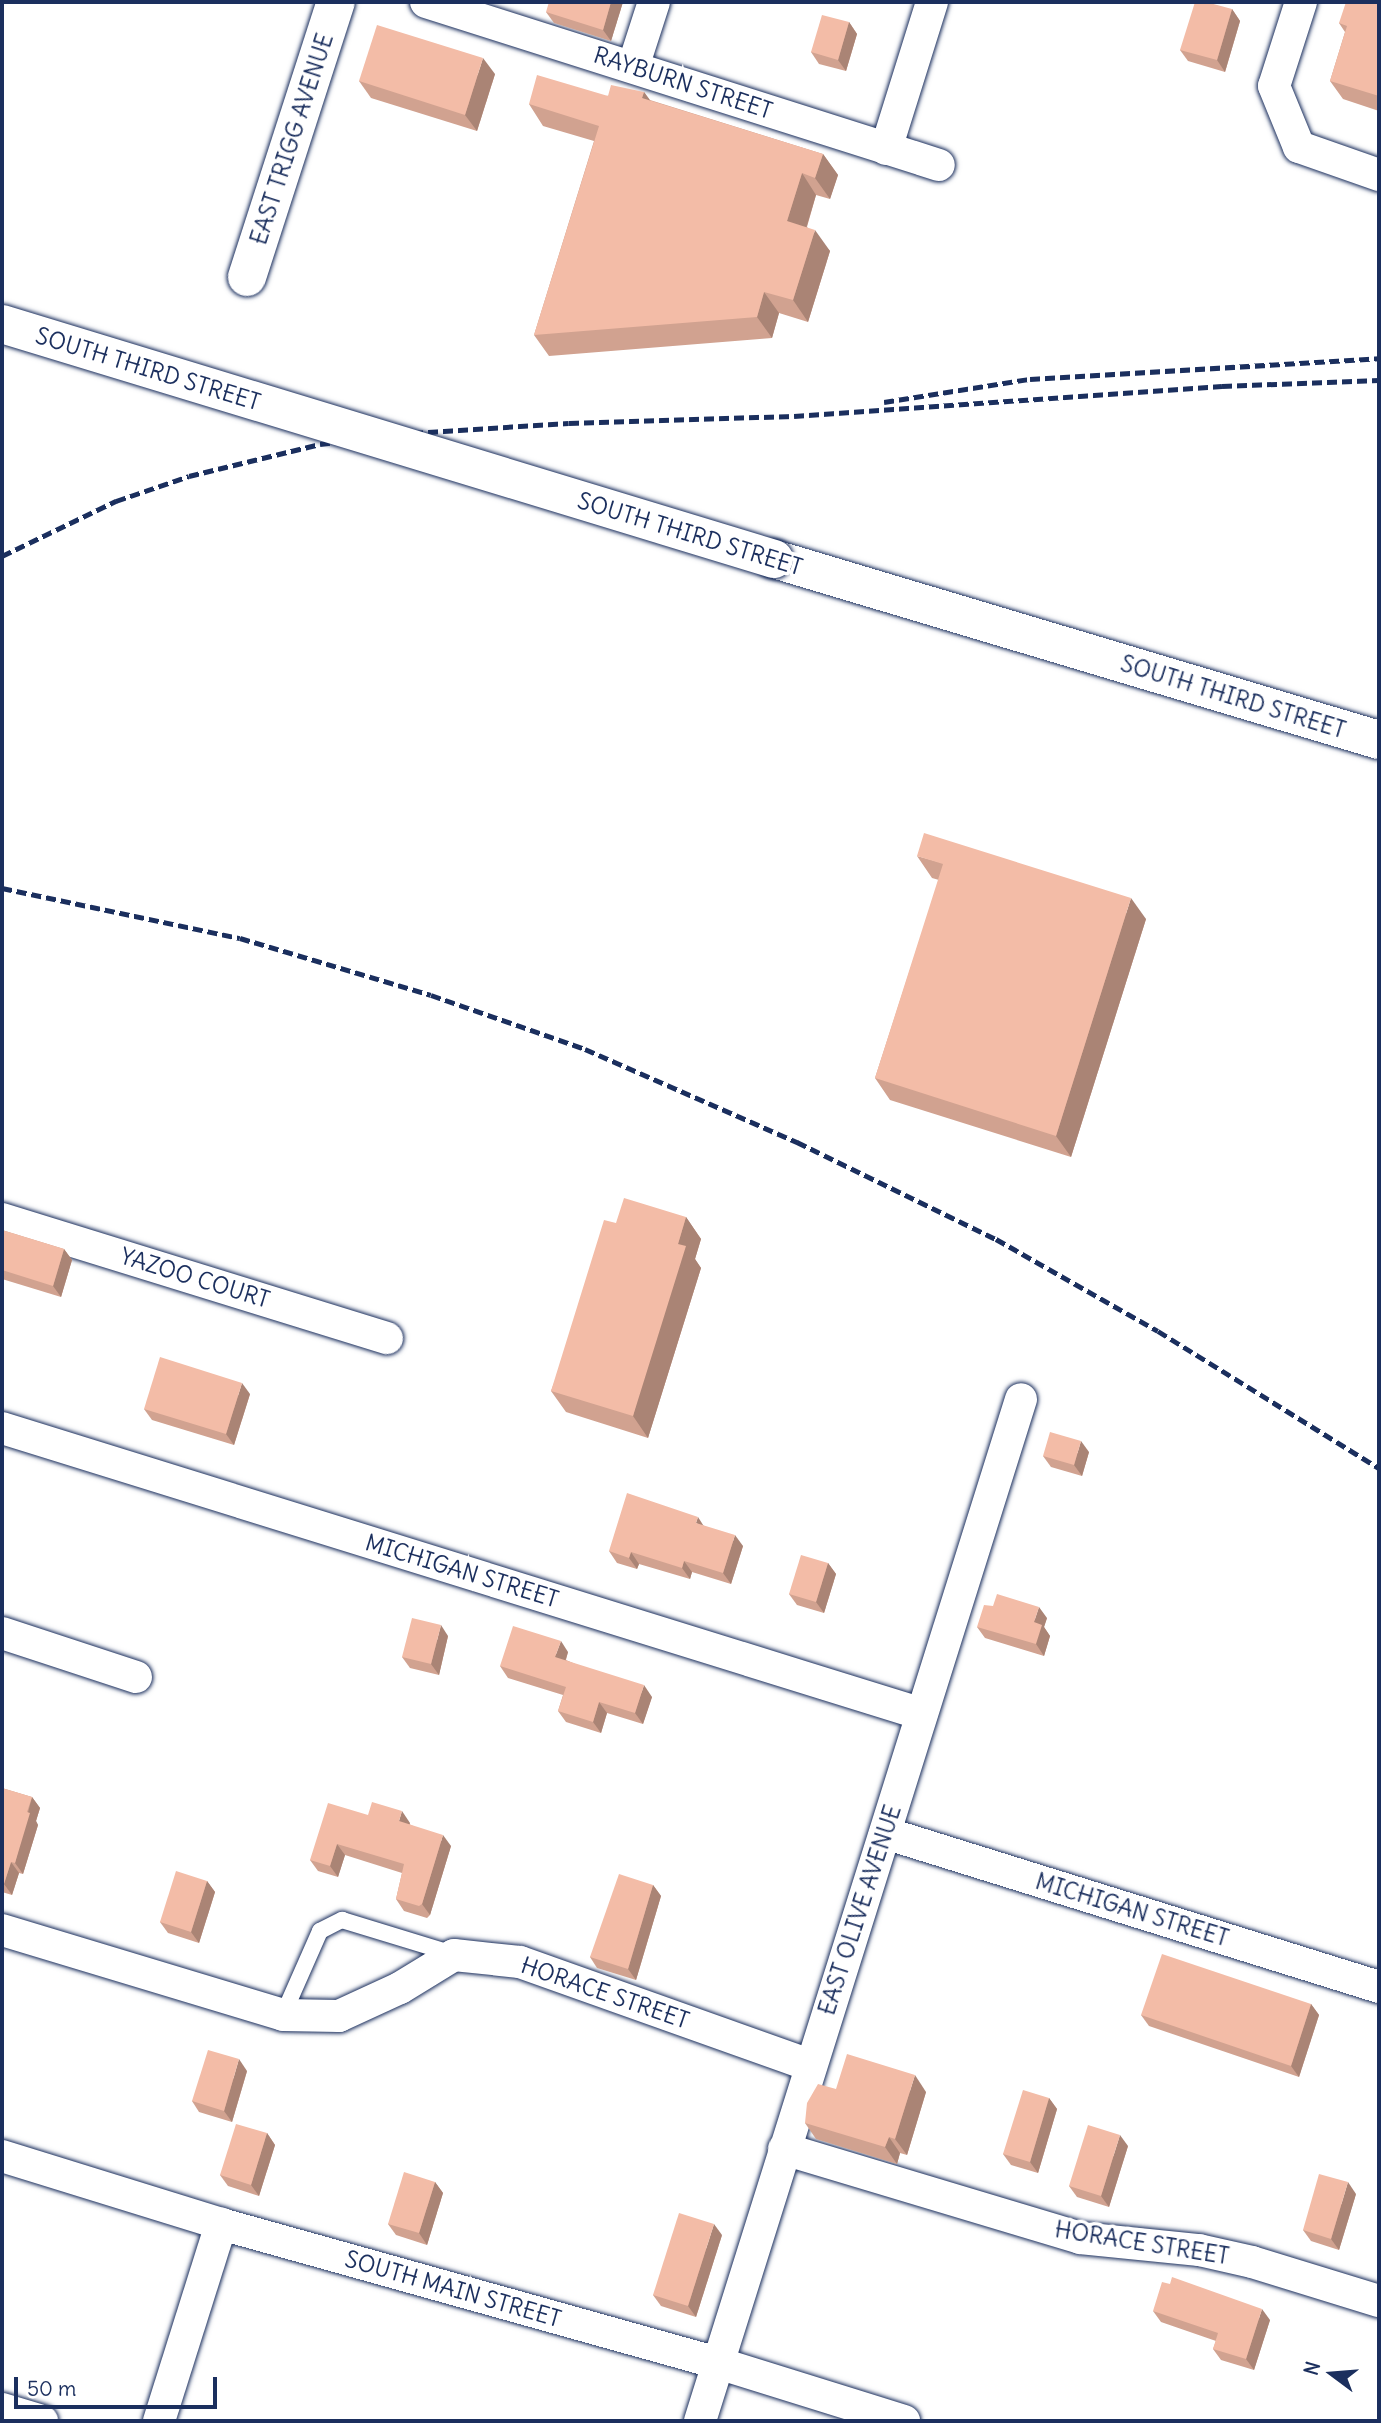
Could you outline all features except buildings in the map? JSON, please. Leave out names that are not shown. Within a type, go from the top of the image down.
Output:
[{"type":"main road","name":"EAST TRIGG AVENUE","points":[[247,277],[336,2]]},
{"type":"main road","name":"SOUTH THIRD STREET","points":[[2,324],[1379,740]]},
{"type":"street","name":"RAYBURN STREET","points":[[426,2],[939,165]]},
{"type":"street","points":[[633,67],[654,2]]},
{"type":"street","points":[[886,149],[932,2]]},
{"type":"street","points":[[1301,2],[1273,86],[1299,147],[1379,175]]},
{"type":"street","name":"YAZOO COURT","points":[[2,1219],[387,1338]]},
{"type":"street","name":"EAST OLIVE AVENUE","points":[[699,2421],[1021,1399]]},
{"type":"street","name":"MICHIGAN STREET","points":[[2,1427],[922,1714]]},
{"type":"street","points":[[2,1633],[136,1677]]},
{"type":"street","name":"MICHIGAN STREET","points":[[885,1833],[1379,1987]]},
{"type":"street","points":[[2,1930],[283,2015],[340,2016],[400,1988],[454,1955]]},
{"type":"street","name":"HORACE STREET","points":[[454,1955],[520,1962],[810,2065]]},
{"type":"street","name":"HORACE STREET","points":[[784,2149],[1080,2238],[1199,2250],[1252,2262],[1379,2301]]},
{"type":"street","name":"SOUTH MAIN STREET","points":[[2,2156],[221,2224],[718,2363],[904,2421]]},
{"type":"street","points":[[159,2421],[221,2224]]},
{"type":"street","points":[[2,2409],[42,2421]]},
{"type":"lane","points":[[283,2015],[320,1931],[342,1920],[454,1955]]},
{"type":"railway","points":[[884,402],[1030,379],[1379,358]]},
{"type":"railway","points":[[2,556],[116,501],[189,476],[320,444],[413,433],[569,423],[794,416],[1222,386],[1379,380]]},
{"type":"railway","points":[[2,888],[240,938],[431,995],[585,1049],[797,1142],[996,1239],[1158,1331],[1379,1468]]}]
